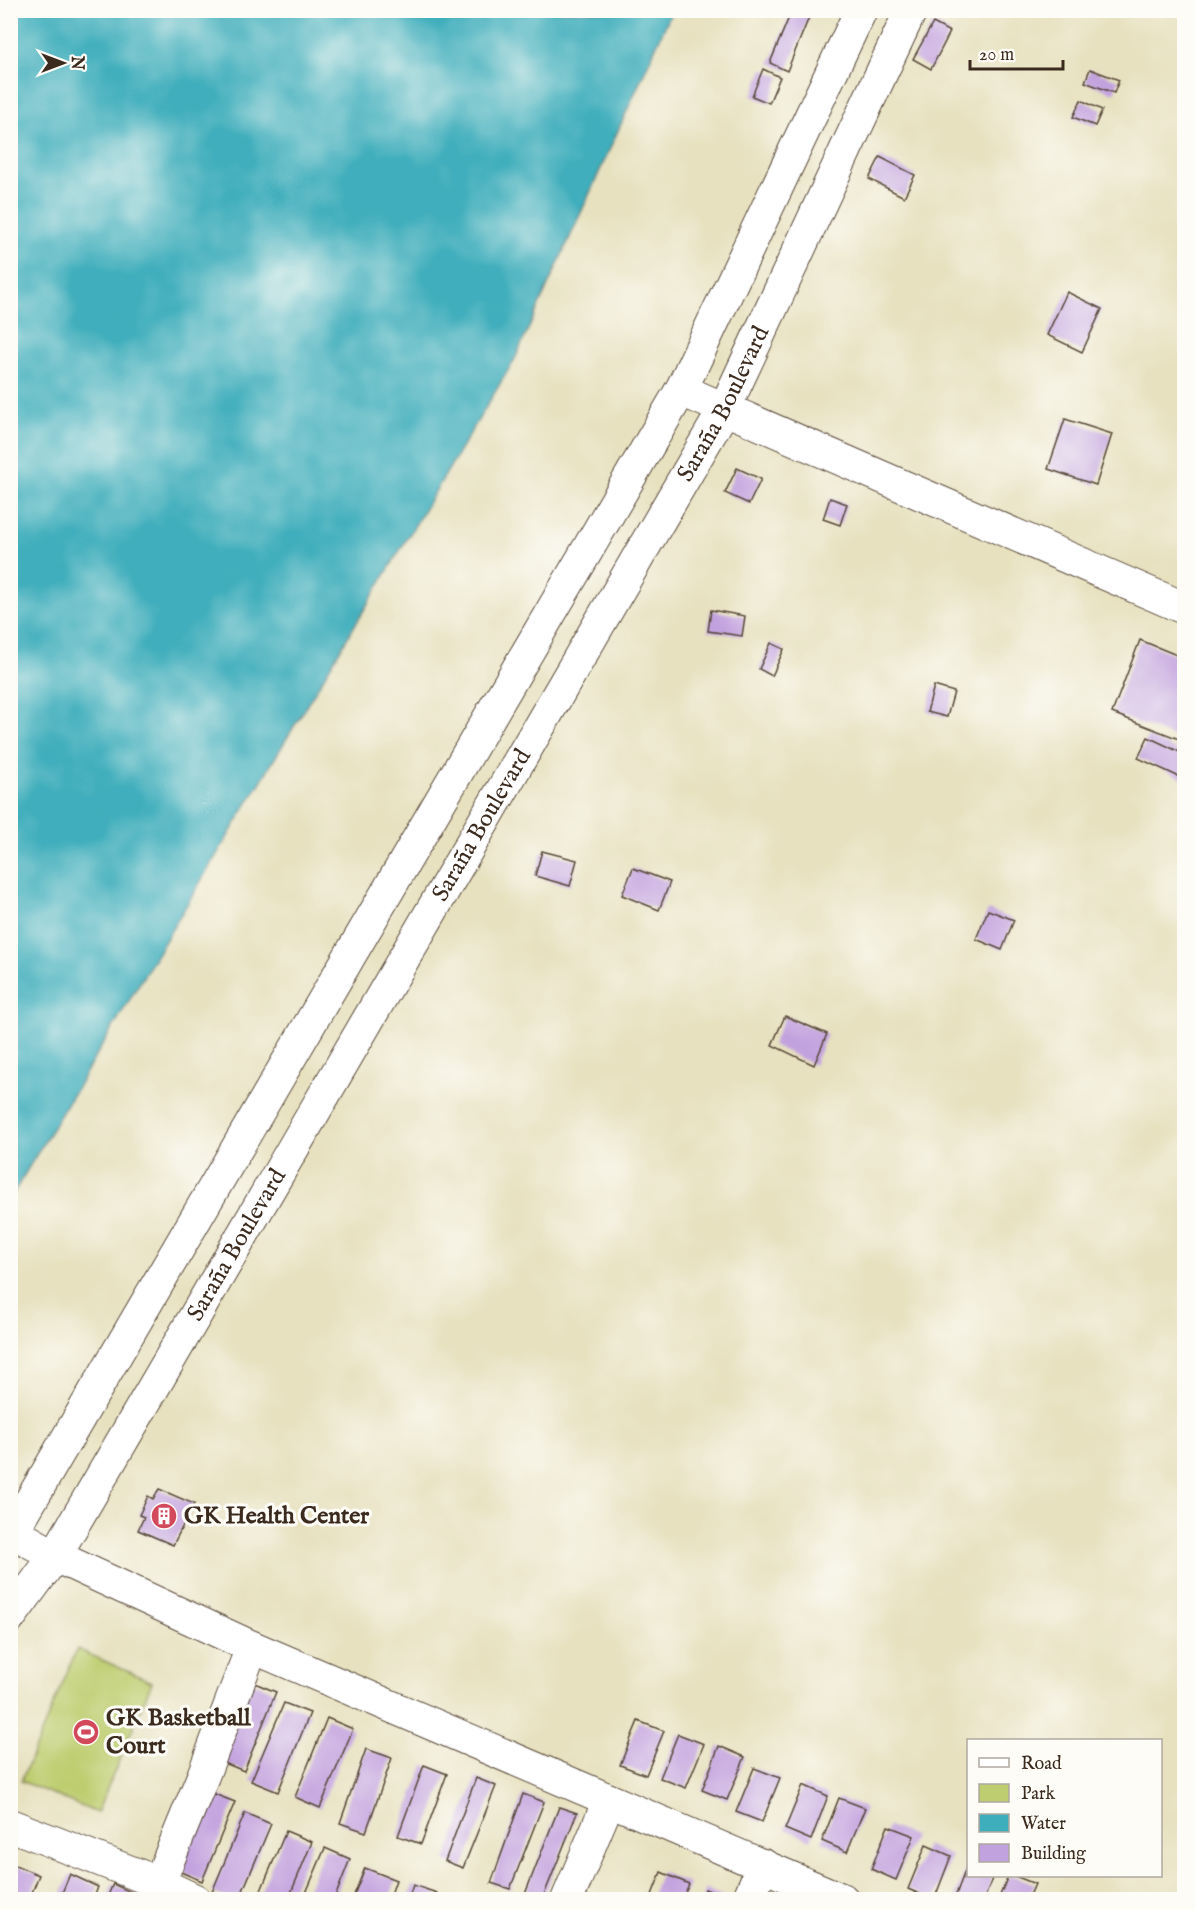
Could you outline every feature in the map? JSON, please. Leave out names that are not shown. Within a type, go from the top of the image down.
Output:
[{"type":"street","name":"Saraña Boulevard","points":[[12,1534],[681,390],[861,10]]},
{"type":"street","name":"Saraña Boulevard","points":[[10,1617],[55,1556],[724,410],[911,10]]},
{"type":"street","points":[[681,390],[1185,608]]},
{"type":"street","points":[[12,1534],[252,1647],[843,1899]]},
{"type":"street","points":[[155,1891],[203,1776],[252,1647]]},
{"type":"street","points":[[567,1899],[609,1800]]},
{"type":"street","points":[[10,1825],[155,1891],[195,1899]]},
{"type":"street","points":[[748,1899],[763,1865]]},
{"type":"green space","name":"GK Basketball Court","points":[[77,1649],[152,1682],[97,1813],[21,1781]]},
{"type":"water","points":[[11,10],[672,11],[515,359],[11,1197]]},
{"type":"building","points":[[792,10],[812,10],[787,71],[770,63]]},
{"type":"building","points":[[933,23],[950,32],[931,69],[913,59]]},
{"type":"building","points":[[763,69],[780,77],[769,103],[752,96]]},
{"type":"building","points":[[1090,69],[1119,80],[1114,93],[1085,82]]},
{"type":"building","points":[[1081,100],[1102,110],[1095,126],[1073,117]]},
{"type":"building","points":[[880,157],[915,175],[904,197],[869,179]]},
{"type":"building","points":[[1067,292],[1102,309],[1082,352],[1047,335]]},
{"type":"building","points":[[1065,419],[1112,434],[1096,485],[1048,469]]},
{"type":"building","points":[[737,468],[761,479],[749,504],[725,493]]},
{"type":"building","points":[[830,498],[847,504],[840,525],[823,519]]},
{"type":"building","points":[[711,610],[745,616],[742,636],[708,631]]},
{"type":"building","points":[[1140,640],[1184,658],[1184,741],[1112,713]]},
{"type":"building","points":[[771,643],[784,649],[772,676],[759,669]]},
{"type":"building","points":[[934,686],[954,692],[947,717],[927,712]]},
{"type":"building","points":[[1148,737],[1184,754],[1184,779],[1138,758]]},
{"type":"building","points":[[542,851],[577,860],[570,886],[535,876]]},
{"type":"building","points":[[633,868],[670,882],[659,910],[622,895]]},
{"type":"building","points":[[988,910],[1014,920],[1002,950],[976,939]]},
{"type":"building","points":[[785,1016],[827,1034],[814,1065],[772,1045]]},
{"type":"building","name":"GK Health Center","points":[[159,1489],[194,1504],[173,1545],[138,1530],[144,1517],[139,1515],[148,1496],[153,1499]]},
{"type":"building","points":[[250,1681],[276,1692],[244,1771],[217,1760]]},
{"type":"building","points":[[284,1703],[310,1713],[278,1792],[251,1781]]},
{"type":"building","points":[[327,1718],[353,1729],[320,1808],[295,1797]]},
{"type":"building","points":[[638,1721],[664,1731],[646,1775],[620,1765]]},
{"type":"building","points":[[678,1734],[704,1744],[686,1788],[660,1778]]},
{"type":"building","points":[[719,1746],[745,1757],[727,1800],[702,1790]]},
{"type":"building","points":[[366,1749],[392,1758],[366,1832],[340,1823]]},
{"type":"building","points":[[424,1765],[447,1774],[421,1844],[398,1836]]},
{"type":"building","points":[[754,1768],[780,1778],[762,1822],[736,1812]]},
{"type":"building","points":[[476,1778],[496,1786],[463,1868],[445,1861]]},
{"type":"building","points":[[803,1785],[828,1796],[811,1840],[785,1829]]},
{"type":"building","points":[[209,1792],[235,1802],[202,1881],[176,1870]]},
{"type":"building","points":[[523,1794],[544,1802],[510,1889],[491,1883]]},
{"type":"building","points":[[839,1798],[865,1808],[847,1852],[822,1841]]},
{"type":"building","points":[[559,1807],[577,1813],[542,1900],[540,1900],[525,1894]]},
{"type":"building","points":[[245,1813],[271,1824],[239,1900],[230,1900],[212,1892]]},
{"type":"building","points":[[888,1826],[914,1836],[896,1880],[871,1869]]},
{"type":"building","points":[[286,1831],[312,1842],[288,1900],[257,1900]]},
{"type":"building","points":[[926,1845],[951,1856],[934,1900],[908,1889]]},
{"type":"building","points":[[325,1848],[350,1859],[334,1900],[303,1900]]},
{"type":"building","points":[[10,1863],[39,1875],[29,1900],[10,1900]]},
{"type":"building","points":[[967,1866],[967,1877],[993,1877],[984,1900],[954,1900]]},
{"type":"building","points":[[365,1868],[396,1880],[389,1900],[352,1900]]},
{"type":"building","points":[[661,1872],[689,1884],[682,1900],[650,1900]]},
{"type":"building","points":[[70,1874],[98,1887],[93,1900],[59,1900]]},
{"type":"building","points":[[1008,1877],[1018,1877],[1035,1884],[1028,1900],[998,1900]]},
{"type":"building","points":[[113,1884],[142,1897],[140,1900],[106,1900]]},
{"type":"building","points":[[413,1885],[437,1893],[435,1900],[408,1900]]},
{"type":"building","points":[[705,1889],[727,1898],[726,1900],[701,1900]]},
{"type":"place","name":"GK Health Center","points":[[164,1516]]},
{"type":"place","name":"GK Basketball Court","points":[[86,1732]]}]
